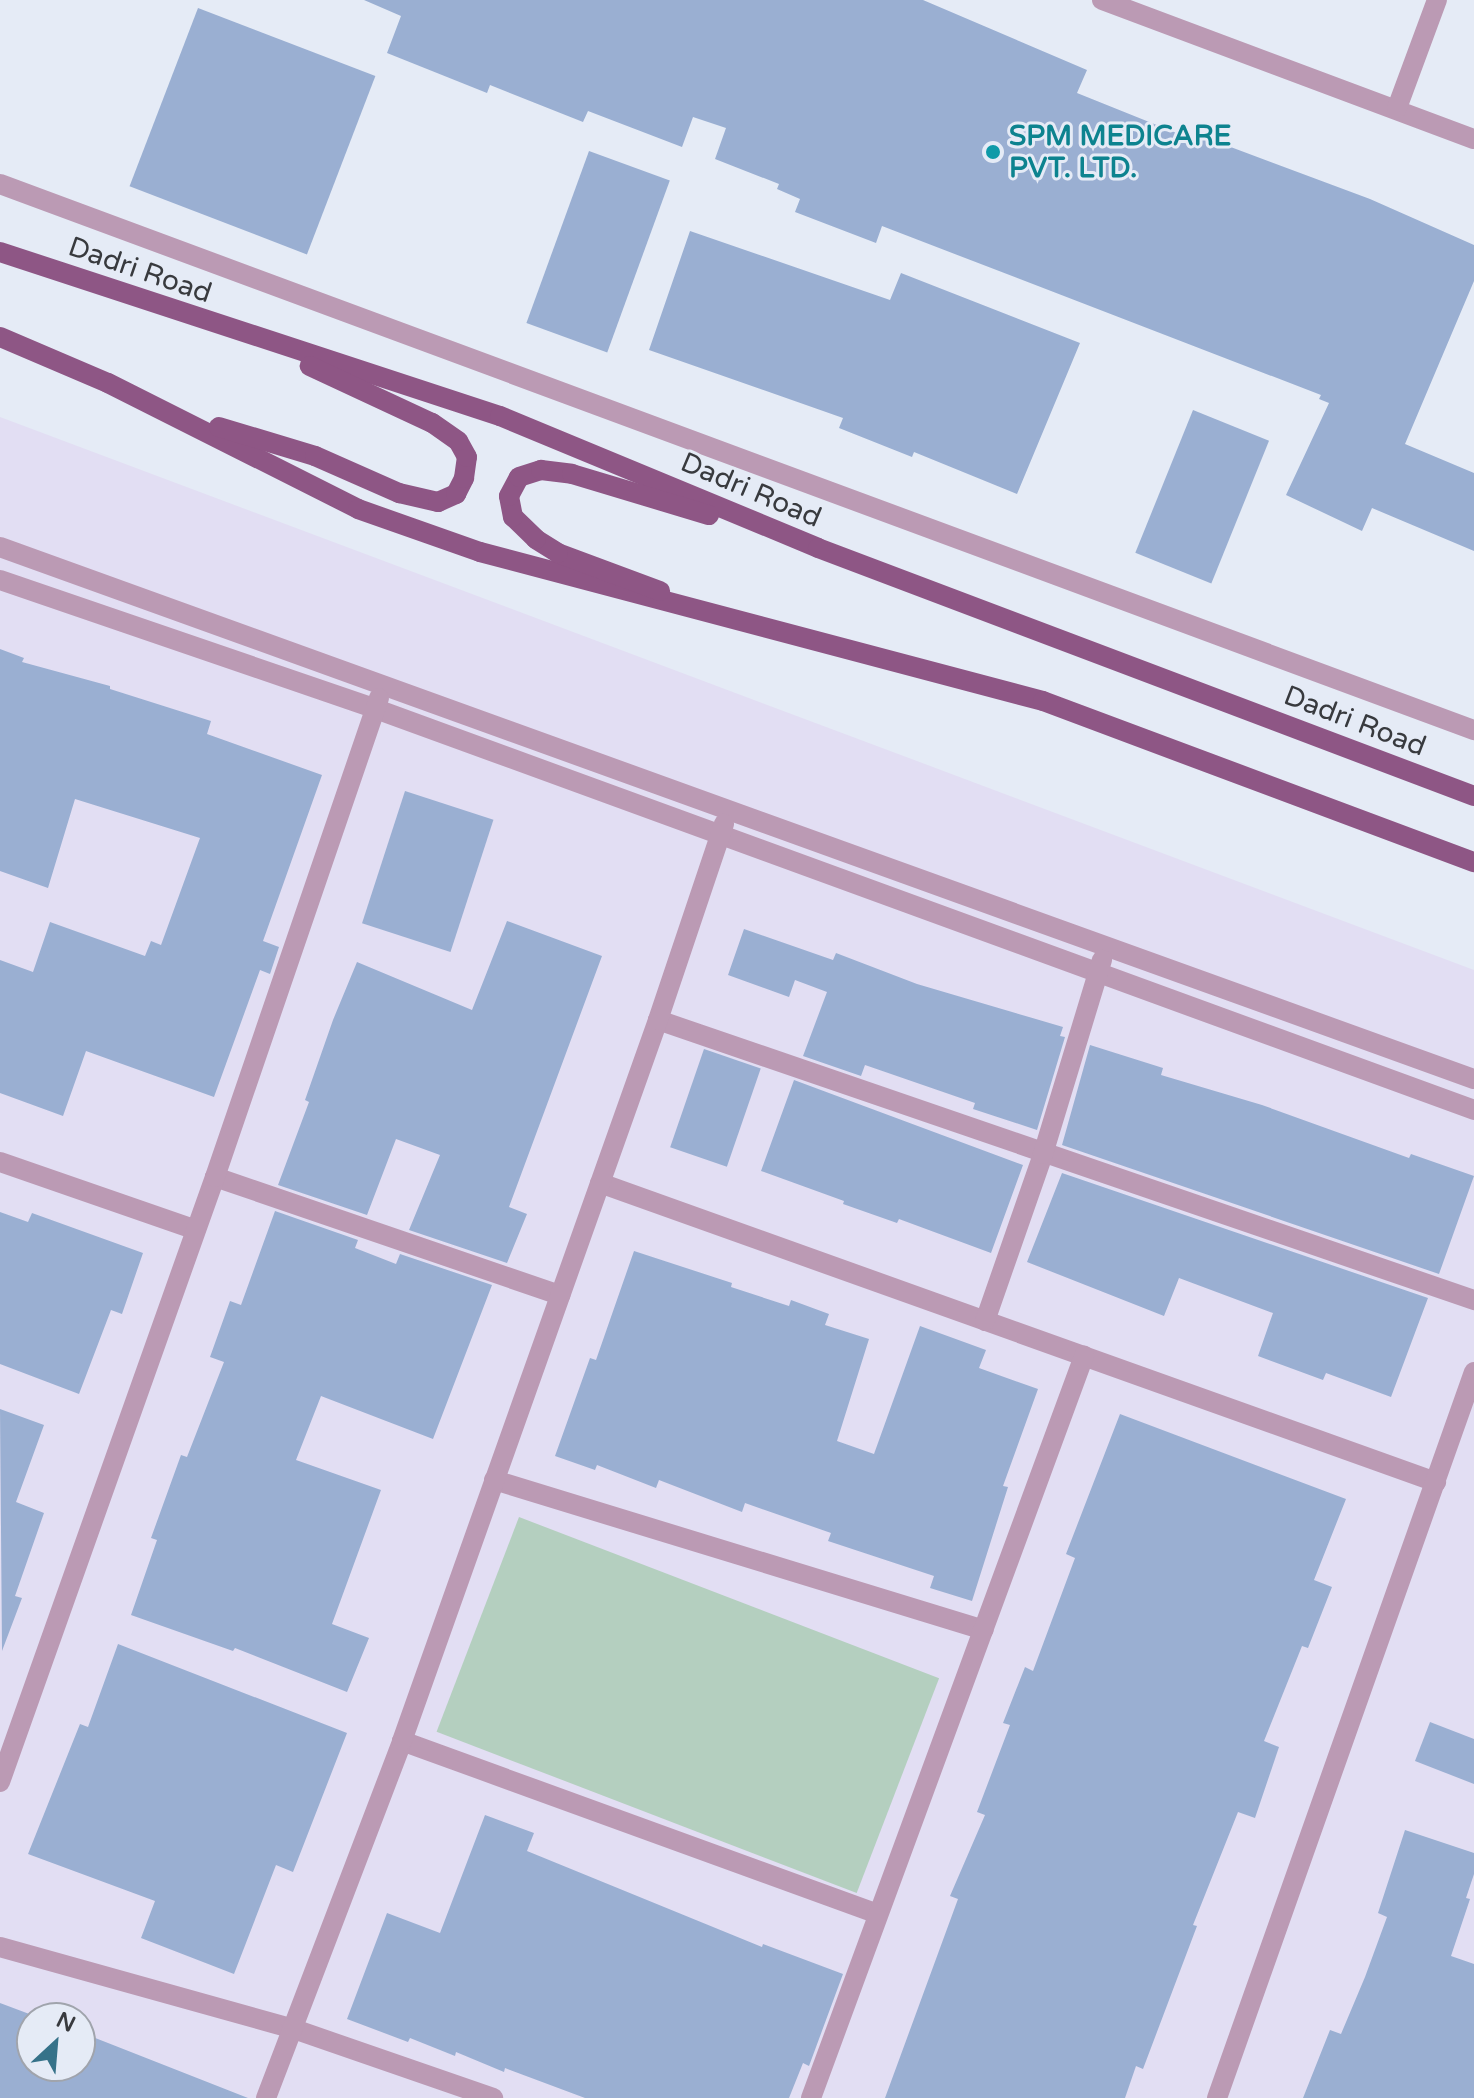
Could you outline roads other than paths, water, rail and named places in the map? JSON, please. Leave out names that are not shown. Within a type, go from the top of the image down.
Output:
[{"type":"main road","name":"Dadri Road","points":[[0,252],[500,416],[818,548],[1474,796]]},
{"type":"main road","points":[[165,410],[315,456],[399,493],[438,502],[456,494],[464,478],[467,457],[458,441],[413,413],[230,329]]},
{"type":"main road","points":[[0,337],[165,410],[358,509],[480,552],[707,615],[1043,701],[1474,862]]},
{"type":"main road","points":[[707,615],[651,586],[558,553],[536,539],[513,517],[509,496],[519,477],[541,470],[572,474],[818,548]]},
{"type":"street","points":[[1102,0],[1474,139]]},
{"type":"street","points":[[1397,108],[1437,0]]},
{"type":"street","points":[[0,184],[1474,730]]},
{"type":"street","points":[[0,547],[727,812],[1107,945],[1474,1079]]},
{"type":"street","points":[[0,580],[376,709],[720,837],[1099,970],[1474,1110]]},
{"type":"street","points":[[0,1782],[215,1177],[383,686]]},
{"type":"street","points":[[266,2098],[402,1741],[658,1020],[727,812]]},
{"type":"street","points":[[985,1321],[1043,1154],[1107,945]]},
{"type":"street","points":[[658,1020],[1474,1300]]},
{"type":"street","points":[[0,1162],[196,1230]]},
{"type":"street","points":[[215,1177],[560,1295]]},
{"type":"street","points":[[600,1183],[1436,1482]]},
{"type":"street","points":[[811,2098],[1084,1356]]},
{"type":"street","points":[[1217,2098],[1474,1372]]},
{"type":"street","points":[[494,1480],[984,1630]]},
{"type":"street","points":[[402,1741],[878,1914]]},
{"type":"street","points":[[0,1947],[291,2028],[493,2098]]},
{"type":"place","name":"SPM MEDICARE PVT. LTD.","points":[[993,152]]}]
